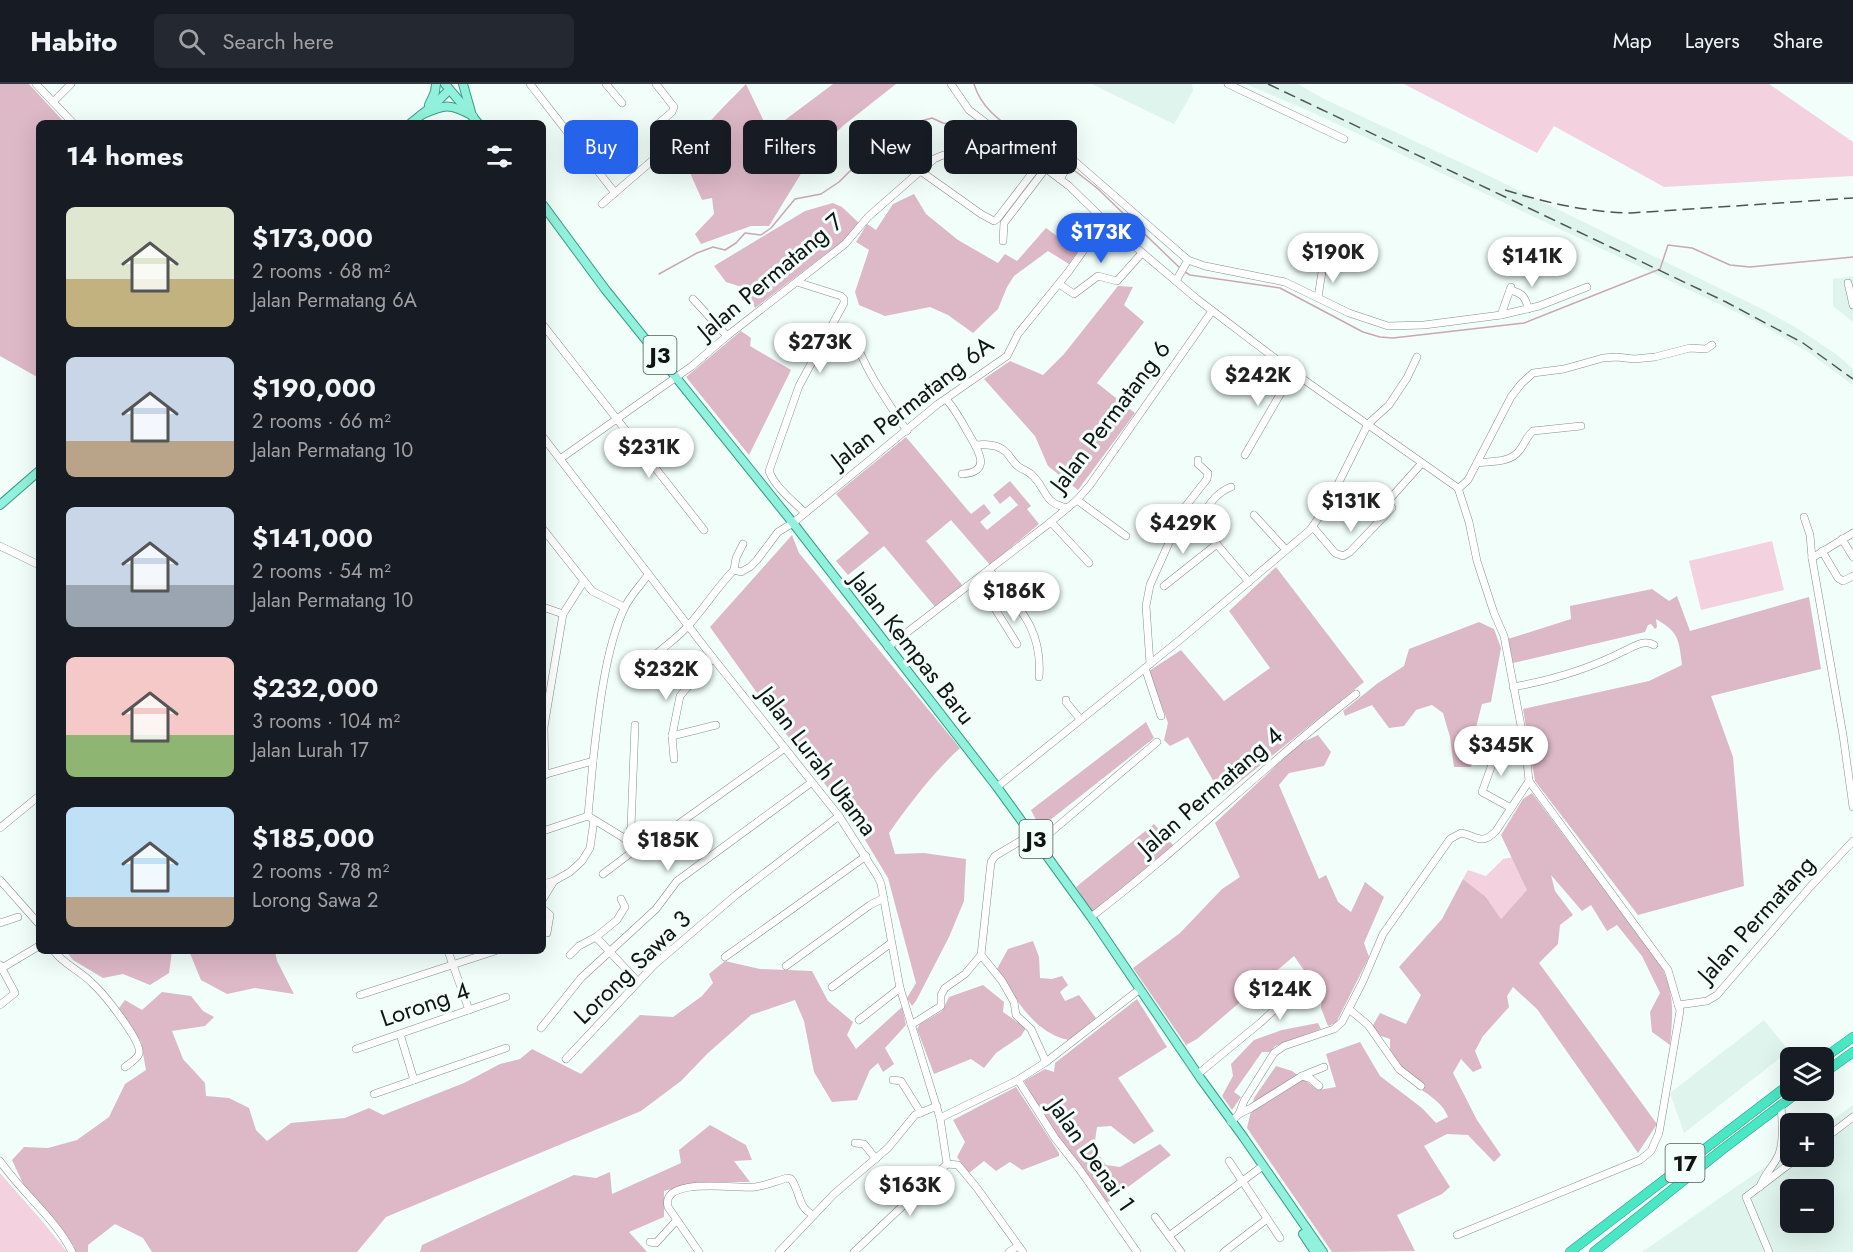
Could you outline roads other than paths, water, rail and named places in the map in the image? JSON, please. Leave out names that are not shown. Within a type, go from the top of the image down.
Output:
[{"type":"highway","points":[[1834,1050],[1852,1036]]},
{"type":"highway","points":[[1834,1066],[1853,1052]]},
{"type":"highway","name":"17","points":[[1569,1252],[1780,1091]]},
{"type":"highway","name":"17","points":[[1594,1252],[1723,1149],[1788,1101]]},
{"type":"main road","points":[[422,115],[432,100],[435,84]]},
{"type":"main road","points":[[462,84],[475,120]]},
{"type":"main road","points":[[415,120],[435,104],[448,85],[475,120]]},
{"type":"main road","points":[[422,115],[445,105],[459,108],[475,120]]},
{"type":"main road","name":"Jalan Kempas Baru","points":[[546,209],[605,289],[793,523],[997,787],[1091,917],[1323,1252]]},
{"type":"main road","points":[[0,505],[36,474]]},
{"type":"main road","name":"Jalan Kempas Baru","points":[[1233,1125],[1315,1252]]},
{"type":"street","points":[[36,84],[70,120]]},
{"type":"street","points":[[53,102],[71,84]]},
{"type":"street","points":[[530,84],[615,193]]},
{"type":"street","points":[[606,84],[622,103]]},
{"type":"street","points":[[602,204],[669,147],[670,144],[658,124],[672,112],[674,107],[656,84]]},
{"type":"street","points":[[951,84],[969,110],[982,120]]},
{"type":"street","points":[[1228,84],[1344,139]]},
{"type":"street","points":[[1060,179],[1072,160],[1187,261],[1286,282],[1348,313],[1388,326],[1424,325],[1501,315],[1528,309],[1587,287]]},
{"type":"street","name":"Jalan Permatang 7","points":[[560,459],[692,366],[845,244],[868,217],[916,174]]},
{"type":"street","points":[[926,174],[994,221],[1036,174]]},
{"type":"street","points":[[1004,242],[1004,223],[1038,174]]},
{"type":"street","points":[[1053,174],[1142,253],[1178,278],[1212,311],[1293,372],[1458,489],[1469,522],[1477,561],[1504,636],[1529,781],[1666,966],[1680,1011],[1659,1133],[1651,1151],[1640,1160],[1457,1235]]},
{"type":"street","name":"Jalan Permatang 6A","points":[[735,570],[741,572],[750,567],[772,537],[793,523],[946,399],[1007,356],[1018,334],[1088,244]]},
{"type":"street","points":[[1059,284],[1074,294],[1098,276],[1117,281],[1142,253]]},
{"type":"street","points":[[1178,278],[1187,261]]},
{"type":"street","points":[[1318,297],[1323,266]]},
{"type":"street","points":[[797,282],[841,296],[844,299],[844,303],[799,386],[769,471],[785,494],[804,512]]},
{"type":"street","points":[[1848,283],[1853,305]]},
{"type":"street","points":[[1501,315],[1510,289],[1524,297],[1528,309]]},
{"type":"street","points":[[693,299],[727,336]]},
{"type":"street","name":"Jalan Permatang 6","points":[[888,647],[990,571],[1077,500],[1090,485],[1212,311]]},
{"type":"street","points":[[546,328],[704,530]]},
{"type":"street","points":[[852,332],[857,347],[878,387],[907,431]]},
{"type":"street","points":[[1458,489],[1466,483],[1511,398],[1533,373],[1564,369],[1603,357],[1650,358],[1690,348],[1706,349],[1712,345]]},
{"type":"street","points":[[997,787],[1148,666],[1313,527],[1329,502],[1368,424],[1389,405],[1407,378],[1417,357]]},
{"type":"street","points":[[1245,454],[1293,372]]},
{"type":"street","points":[[946,399],[981,456],[980,466],[975,471],[962,474]]},
{"type":"street","points":[[1477,463],[1512,458],[1519,452],[1527,436],[1533,431],[1581,426]]},
{"type":"street","name":"Jalan Lurah Utama","points":[[546,441],[648,575],[839,816],[866,856],[881,884],[900,988],[937,1106],[947,1164]]},
{"type":"street","points":[[975,445],[999,447],[1017,466],[1028,470],[1047,499],[1067,508]]},
{"type":"street","points":[[1161,716],[1148,666],[1146,606],[1150,585],[1185,507],[1207,479],[1208,473],[1198,464],[1198,460]]},
{"type":"street","points":[[1313,527],[1335,553],[1343,556],[1392,508],[1389,504],[1390,499],[1422,463]]},
{"type":"street","points":[[1198,521],[1222,490],[1231,486]]},
{"type":"street","points":[[1077,500],[1126,536]]},
{"type":"street","points":[[1185,507],[1249,582]]},
{"type":"street","points":[[1254,514],[1255,519],[1274,535],[1286,550]]},
{"type":"street","points":[[1804,517],[1810,535],[1812,558],[1848,740],[1853,807]]},
{"type":"street","points":[[1051,522],[1089,563]]},
{"type":"street","points":[[1812,558],[1853,533]]},
{"type":"street","points":[[546,534],[595,593],[624,607]]},
{"type":"street","points":[[1842,539],[1853,557]]},
{"type":"street","points":[[640,677],[656,652],[669,645],[689,625],[735,570],[736,558],[743,544]]},
{"type":"street","points":[[1164,586],[1217,544]]},
{"type":"street","points":[[0,546],[36,564]]},
{"type":"street","points":[[1822,551],[1838,578],[1843,581],[1853,576]]},
{"type":"street","points":[[990,571],[1030,624],[1036,636],[1039,676]]},
{"type":"street","points":[[546,884],[570,872],[582,861],[590,848],[593,761],[608,662],[624,607],[648,575]]},
{"type":"street","points":[[977,580],[1017,644]]},
{"type":"street","points":[[546,710],[563,615],[584,581]]},
{"type":"street","points":[[546,608],[563,615]]},
{"type":"street","points":[[1513,687],[1555,679],[1607,660],[1639,644],[1649,642],[1654,645]]},
{"type":"street","points":[[674,759],[672,736],[680,696],[713,658]]},
{"type":"street","name":"Jalan Permatang 4","points":[[1091,917],[1198,830],[1239,790],[1314,726],[1356,694]]},
{"type":"street","points":[[1066,699],[1080,719]]},
{"type":"street","points":[[624,838],[629,834],[631,827],[635,724]]},
{"type":"street","points":[[672,736],[716,724]]},
{"type":"street","points":[[1038,843],[1156,742]]},
{"type":"street","points":[[546,830],[591,818],[624,838],[636,849],[642,850],[786,748]]},
{"type":"street","points":[[1496,756],[1482,792],[1511,808]]},
{"type":"street","points":[[546,774],[593,761]]},
{"type":"street","points":[[1233,1125],[1244,1101],[1274,1053],[1284,1046],[1334,1029],[1344,1020],[1383,934],[1441,854],[1444,846],[1453,836],[1461,833],[1483,840],[1487,839],[1496,831],[1529,781]]},
{"type":"street","points":[[541,1028],[581,978],[656,909],[686,872],[812,782]]},
{"type":"street","points":[[0,828],[36,798]]},
{"type":"street","name":"Lorong Sawa 3","points":[[566,1059],[654,965],[736,895],[839,816]]},
{"type":"street","points":[[911,1025],[941,1006],[941,995],[945,988],[965,974],[981,955],[991,862],[995,856],[1032,834]]},
{"type":"street","name":"Jalan Permatang","points":[[1678,1005],[1707,1001],[1717,995],[1853,841]]},
{"type":"street","points":[[603,874],[636,849]]},
{"type":"street","points":[[725,957],[866,856]]},
{"type":"street","points":[[0,880],[36,921]]},
{"type":"street","points":[[546,894],[554,881]]},
{"type":"street","points":[[786,966],[870,905],[884,898]]},
{"type":"street","points":[[570,955],[579,946],[596,937],[617,920],[625,907],[621,899]]},
{"type":"street","points":[[546,912],[550,915],[547,933]]},
{"type":"street","points":[[0,923],[18,917]]},
{"type":"street","points":[[596,937],[638,982]]},
{"type":"street","points":[[832,987],[891,943]]},
{"type":"street","points":[[0,1005],[15,993],[1,966],[36,948]]},
{"type":"street","points":[[56,954],[60,960],[70,964],[95,985],[132,1033],[139,1052],[125,1068]]},
{"type":"street","points":[[449,954],[469,1010]]},
{"type":"street","points":[[360,995],[486,954]]},
{"type":"street","points":[[981,955],[1002,981],[1014,1002],[1016,1015],[1031,1029],[1046,1062]]},
{"type":"street","points":[[1198,1074],[1304,982]]},
{"type":"street","points":[[860,1020],[900,988]]},
{"type":"street","points":[[940,1118],[1018,1080],[1046,1062],[1140,989]]},
{"type":"street","name":"Lorong 4","points":[[356,1049],[506,997]]},
{"type":"street","points":[[1349,1009],[1375,1033],[1399,1069],[1421,1086]]},
{"type":"street","points":[[400,1034],[414,1080]]},
{"type":"street","points":[[374,1094],[506,1048]]},
{"type":"street","points":[[1239,1114],[1302,1076],[1324,1067]]},
{"type":"street","points":[[1302,1076],[1311,1079],[1319,1086]]},
{"type":"street","points":[[893,1080],[901,1081],[921,1113]]},
{"type":"street","name":"Jalan Denai 1","points":[[1018,1080],[1055,1138],[1137,1252]]},
{"type":"street","points":[[779,1252],[834,1194],[876,1159],[915,1115],[937,1106]]},
{"type":"street","points":[[1760,1187],[1763,1176],[1779,1154],[1782,1140],[1781,1106]]},
{"type":"street","points":[[1834,1131],[1853,1117]]},
{"type":"street","points":[[855,1143],[864,1144],[876,1159]]},
{"type":"street","points":[[0,1161],[8,1174],[62,1236],[72,1252]]},
{"type":"street","points":[[1229,1161],[1280,1238]]},
{"type":"street","points":[[854,1252],[947,1164],[958,1165],[1020,1249],[1009,1252]]},
{"type":"street","points":[[1769,1252],[1746,1197],[1786,1167]]},
{"type":"street","points":[[1169,1236],[1260,1168]]},
{"type":"street","points":[[699,1252],[668,1207],[667,1200],[670,1194],[695,1186],[757,1187],[787,1178],[791,1179],[801,1206],[814,1215]]},
{"type":"street","points":[[1155,1217],[1180,1252]]},
{"type":"street","points":[[1224,1252],[1267,1219]]},
{"type":"street","points":[[650,1242],[656,1243],[676,1221]]},
{"type":"waterway","points":[[974,84],[987,108],[1000,120]]},
{"type":"waterway","points":[[659,274],[713,247],[725,250],[745,233],[761,235],[771,228],[795,199],[821,194],[910,124],[932,118],[944,123]]},
{"type":"waterway","points":[[1077,172],[1097,188],[1181,269]]},
{"type":"waterway","points":[[1185,272],[1190,275],[1280,288],[1363,332],[1393,338],[1524,323],[1660,269],[1668,245],[1692,248],[1730,265],[1750,267],[1853,257]]},
{"type":"railway","points":[[1268,84],[1726,302],[1803,343],[1853,379]]},
{"type":"railway","points":[[1505,190],[1567,206],[1631,213],[1853,198]]}]
